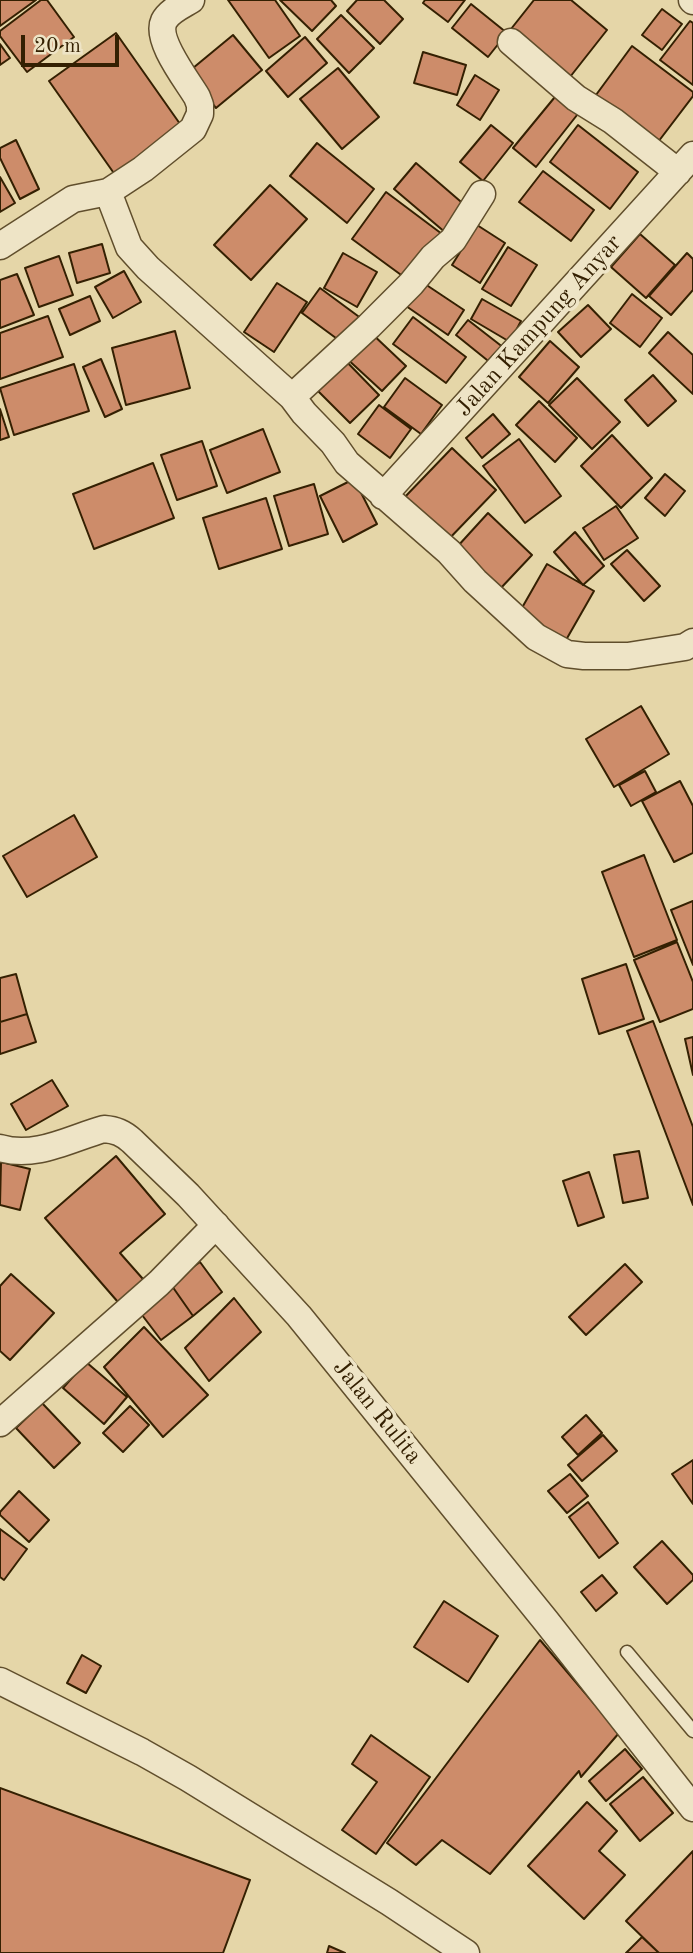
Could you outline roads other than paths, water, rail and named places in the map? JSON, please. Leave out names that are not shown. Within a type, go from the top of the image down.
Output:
[{"type":"street","points":[[0,246],[73,199],[108,192],[143,169],[193,128],[198,120],[200,105],[165,43],[162,32],[163,23],[168,16],[191,0]]},
{"type":"street","points":[[511,42],[576,98],[685,163]]},
{"type":"street","name":"Jalan Kampung Anyar","points":[[383,496],[685,163]]},
{"type":"street","points":[[108,192],[129,247],[292,397],[347,463],[449,552],[475,581],[536,637],[567,654],[628,656],[685,647],[693,642]]},
{"type":"street","points":[[292,397],[369,326],[411,284],[433,257],[453,240],[482,194]]},
{"type":"street","name":"Jalan Rulita","points":[[0,1149],[19,1151],[46,1148],[104,1129],[124,1134],[132,1141],[216,1225],[349,1376],[547,1621],[693,1808]]},
{"type":"street","points":[[0,1423],[159,1283],[216,1225]]},
{"type":"street","points":[[0,1681],[188,1778],[389,1902],[466,1953]]},
{"type":"lane","points":[[627,1652],[693,1731]]}]
